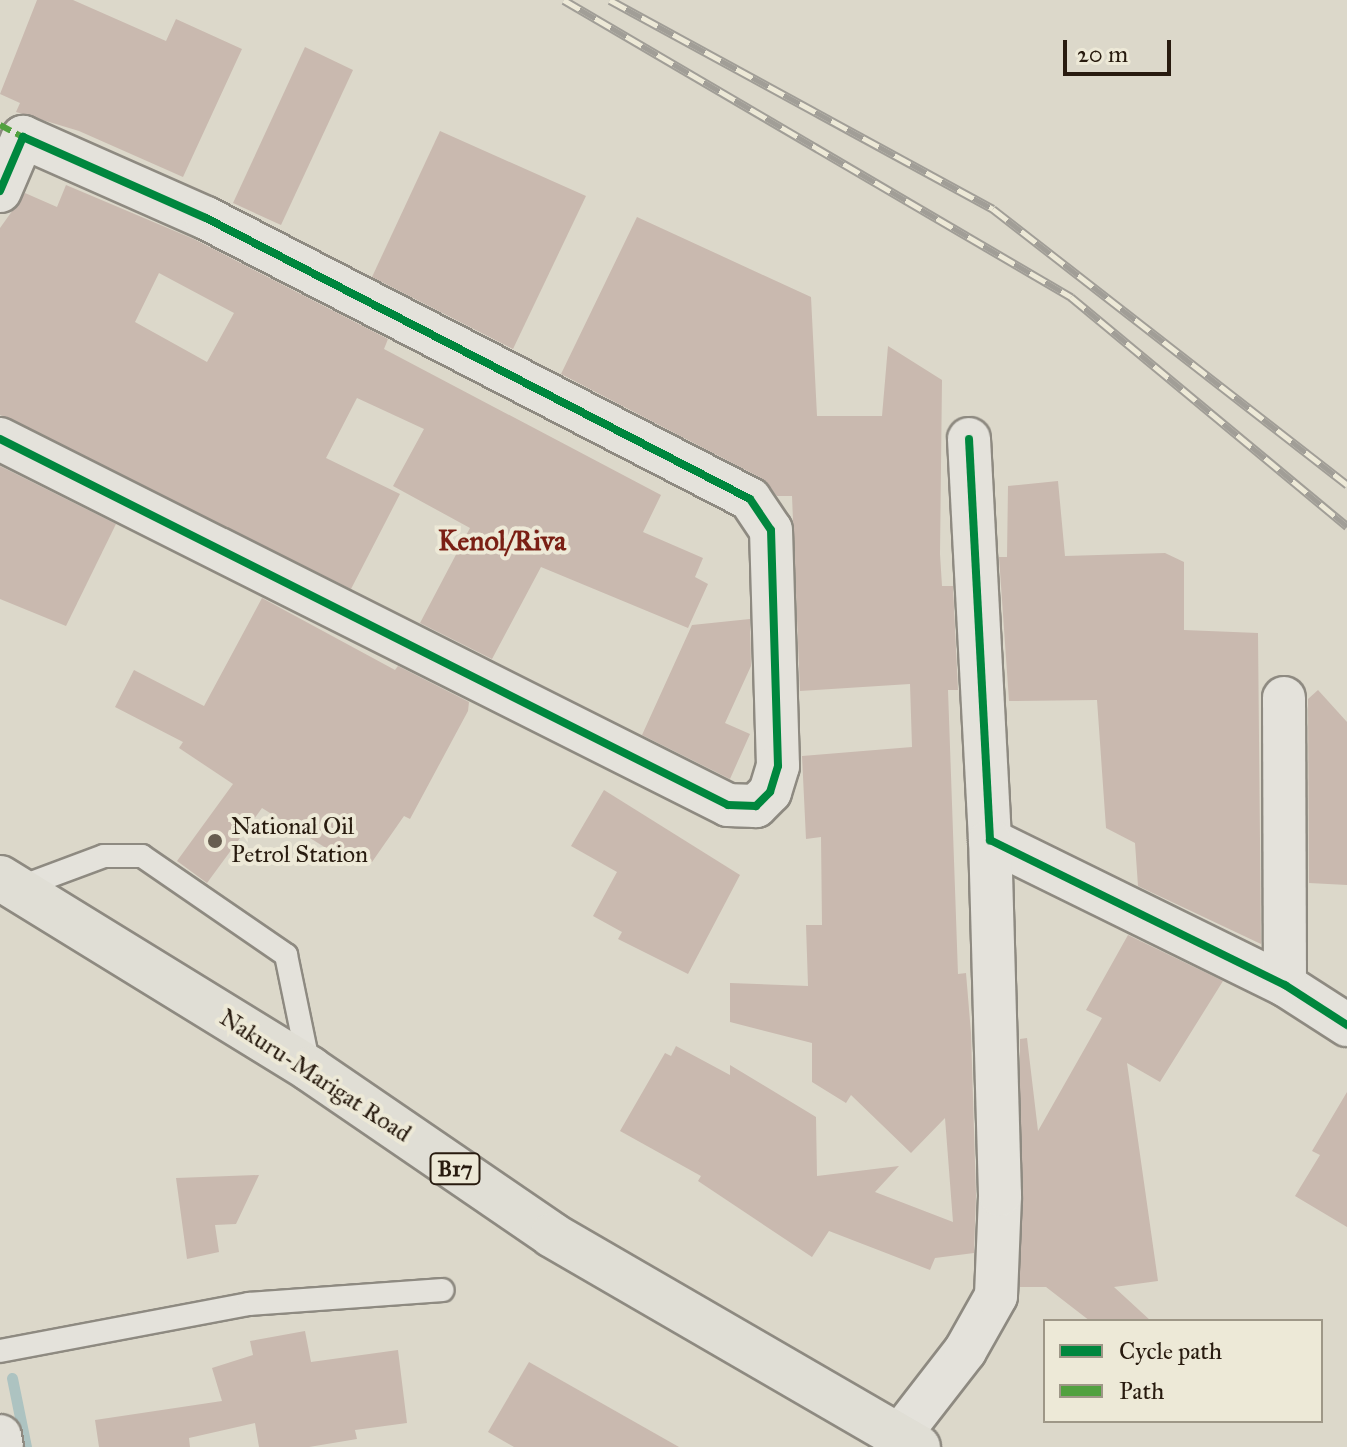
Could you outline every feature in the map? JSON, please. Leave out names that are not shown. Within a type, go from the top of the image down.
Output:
[{"type":"main road","name":"Nakuru-Marigat Road","points":[[9,883],[310,1069],[552,1235],[909,1442]]},
{"type":"street","points":[[0,191],[23,137],[206,218],[750,499],[771,530],[778,766],[770,792],[756,806],[728,805],[0,439]]},
{"type":"street","points":[[909,1442],[996,1296],[1000,1195],[990,840],[969,439]]},
{"type":"street","points":[[1284,698],[1285,985]]},
{"type":"street","points":[[990,840],[1285,985],[1347,1025]]},
{"type":"street","points":[[0,1436],[2,1447]]},
{"type":"lane","points":[[9,883],[104,856],[142,856],[286,955],[310,1069]]},
{"type":"lane","points":[[0,1351],[249,1304],[442,1290]]},
{"type":"building","points":[[37,0],[73,0],[166,41],[176,19],[242,49],[183,177],[79,131],[16,112],[20,103],[0,94]]},
{"type":"building","points":[[305,47],[353,70],[281,225],[233,203]]},
{"type":"building","points":[[440,131],[586,196],[513,349],[372,277]]},
{"type":"building","points":[[66,185],[196,240],[388,339],[384,349],[661,495],[643,532],[703,558],[695,577],[708,584],[688,628],[541,567],[492,659],[420,623],[470,528],[393,486],[424,429],[357,398],[326,458],[400,494],[351,589],[0,415],[0,228],[25,193],[57,207]],"holes":[[[159,273],[234,313],[207,362],[135,322]]]},
{"type":"building","points":[[637,217],[811,297],[817,416],[882,416],[888,346],[942,380],[940,554],[942,586],[953,586],[958,690],[948,690],[958,974],[966,973],[971,1033],[976,1195],[974,1253],[935,1258],[930,1270],[829,1231],[812,1257],[698,1181],[701,1176],[620,1131],[665,1053],[671,1056],[676,1046],[730,1075],[730,1065],[816,1117],[817,1176],[899,1166],[875,1192],[953,1222],[945,1118],[911,1153],[851,1095],[846,1103],[812,1082],[812,1043],[730,1022],[730,983],[808,986],[806,925],[822,925],[821,837],[806,839],[802,756],[912,747],[910,684],[800,691],[792,496],[777,496],[761,478],[561,374]]},
{"type":"building","points":[[0,466],[116,524],[66,626],[0,599]]},
{"type":"building","points":[[1058,481],[1065,556],[1165,553],[1184,562],[1184,630],[1258,633],[1261,944],[1138,886],[1135,843],[1106,828],[1097,700],[1009,701],[999,557],[1007,557],[1008,486]]},
{"type":"building","points":[[262,598],[395,670],[398,666],[469,702],[468,711],[410,819],[404,816],[372,862],[338,847],[334,853],[262,808],[207,883],[177,861],[233,784],[179,748],[183,742],[115,707],[134,670],[204,706]]},
{"type":"building","points":[[750,619],[751,666],[725,723],[750,734],[730,779],[642,735],[692,625]]},
{"type":"building","points":[[1318,690],[1347,722],[1347,885],[1309,883],[1308,699]]},
{"type":"building","points":[[604,790],[740,875],[688,974],[618,939],[622,932],[593,916],[617,872],[571,846]]},
{"type":"building","points":[[1128,935],[1223,981],[1160,1082],[1127,1063],[1158,1281],[1114,1287],[1149,1319],[1087,1319],[1046,1287],[1020,1287],[1020,1039],[1027,1038],[1038,1131],[1102,1018],[1086,1010]]},
{"type":"building","points":[[1347,1092],[1347,1227],[1295,1196],[1320,1155],[1312,1151]]},
{"type":"building","points":[[259,1175],[236,1224],[215,1225],[219,1252],[187,1259],[176,1178]]},
{"type":"building","points":[[305,1331],[311,1362],[398,1350],[407,1423],[355,1430],[357,1439],[309,1447],[259,1447],[255,1423],[189,1438],[190,1447],[99,1447],[95,1420],[222,1401],[212,1368],[253,1355],[250,1341]]},
{"type":"building","points":[[529,1362],[679,1447],[514,1447],[488,1432]]},
{"type":"waterway","points":[[12,1378],[26,1447]]},
{"type":"railway","points":[[564,0],[1071,297],[1347,526]]},
{"type":"railway","points":[[610,0],[993,209],[1347,485]]},
{"type":"marked path","points":[[0,125],[23,137]]},
{"type":"cycle path","points":[[0,191],[23,137],[206,218],[750,499],[771,530],[778,766],[770,792],[756,806],[728,805],[0,439]]},
{"type":"cycle path","points":[[969,439],[990,840],[1285,985],[1347,1025]]},
{"type":"place","name":"National Oil Petrol Station","points":[[215,841]]},
{"type":"district","name":"Kenol/Riva","points":[[502,541]]}]
